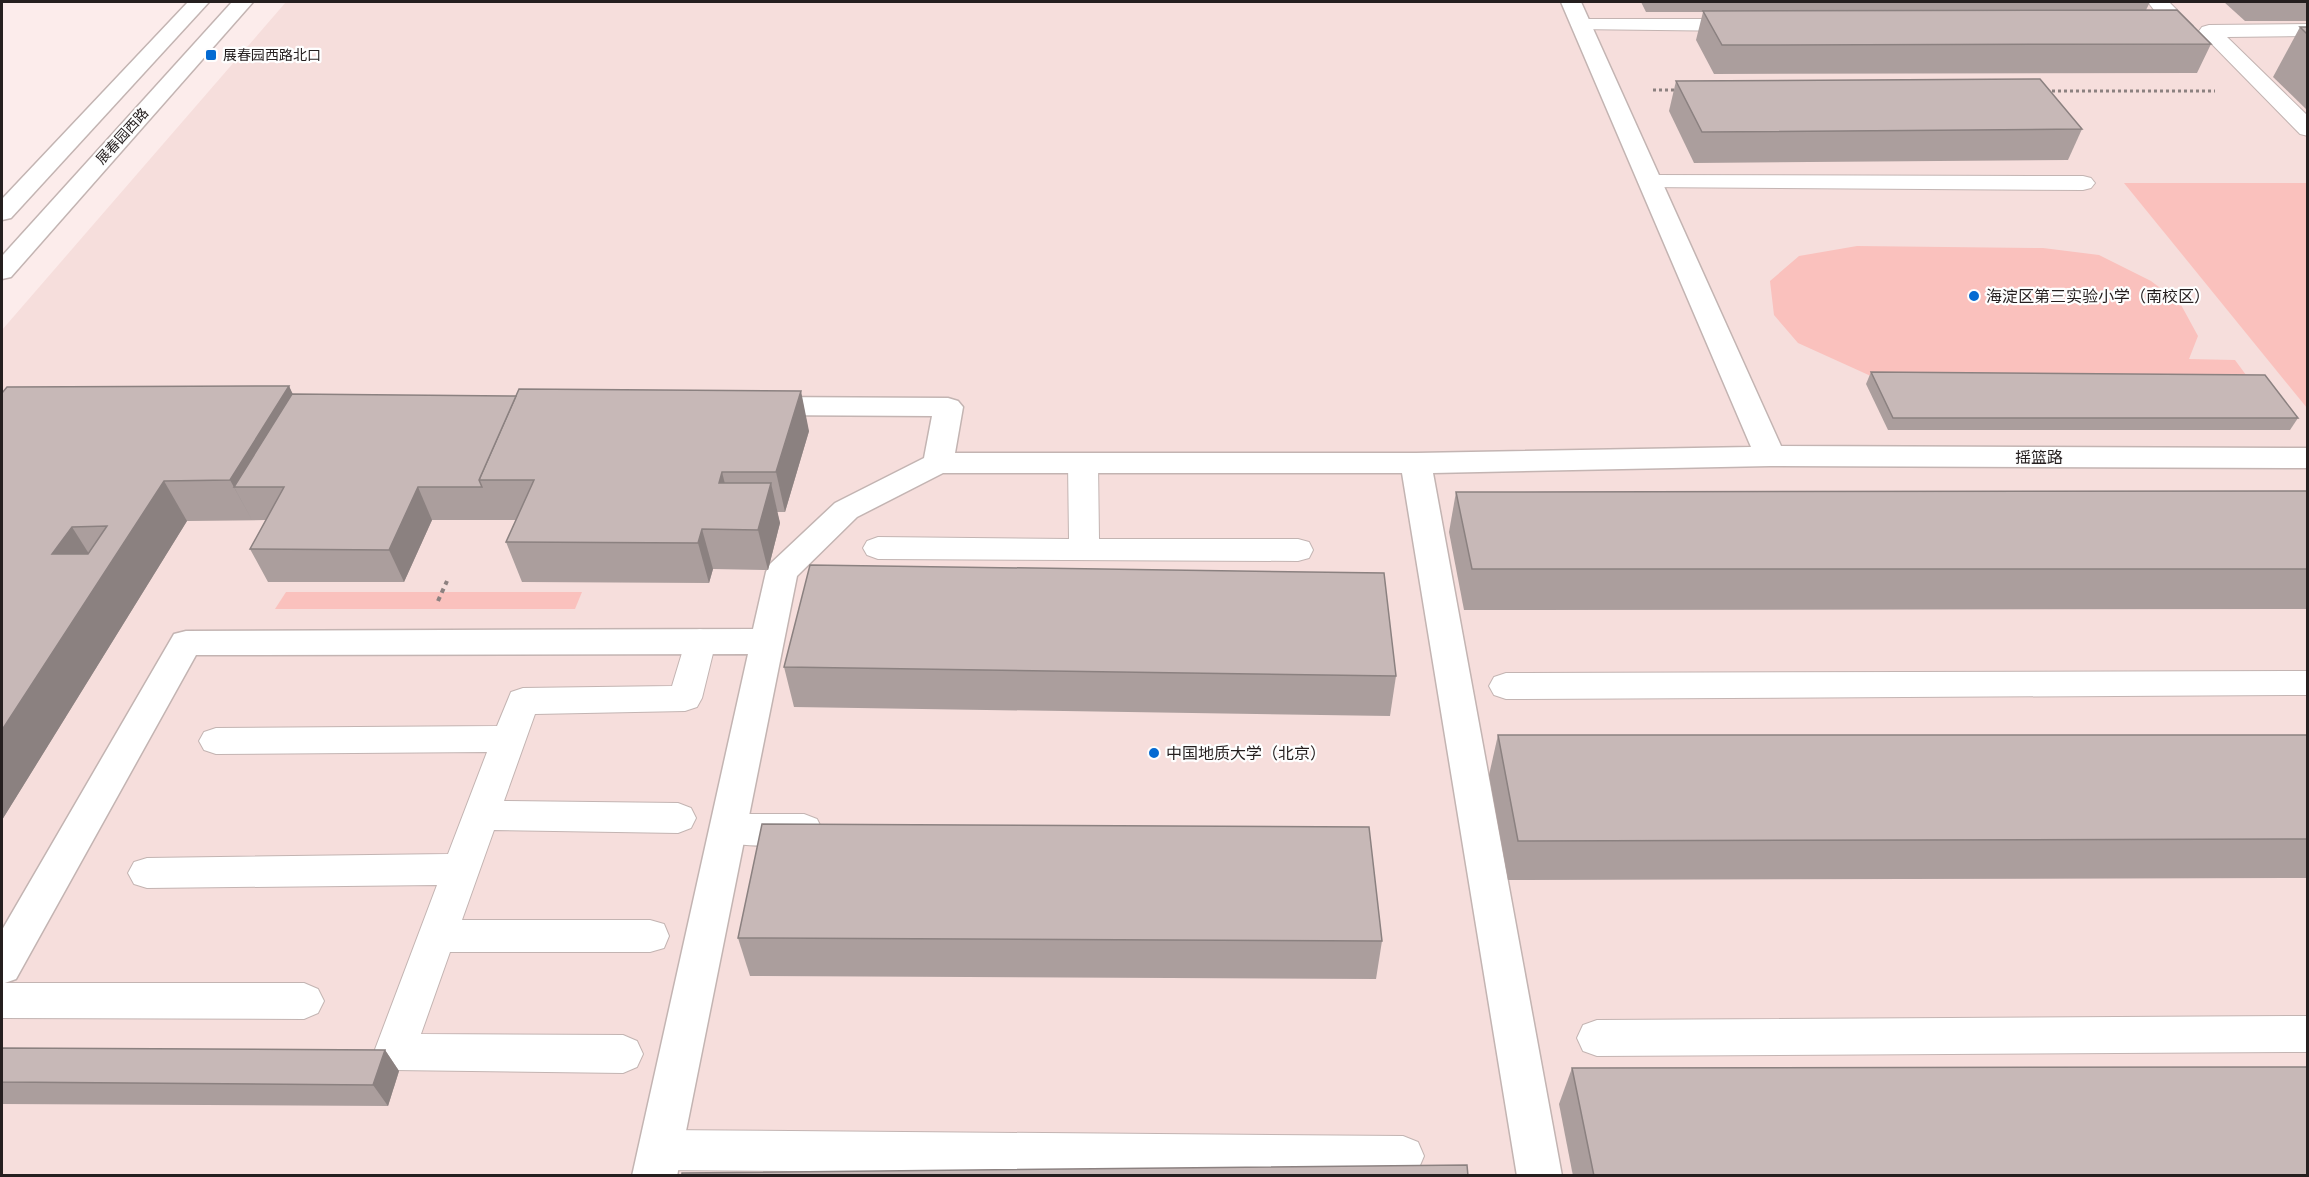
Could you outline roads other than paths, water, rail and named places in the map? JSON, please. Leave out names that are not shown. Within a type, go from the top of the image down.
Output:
[{"type":"street","points":[[2,213],[199,2]]},
{"type":"street","name":"展春园西路","points":[[2,271],[243,2]]},
{"type":"street","points":[[1576,13],[1770,456]]},
{"type":"street","points":[[657,1163],[782,572],[846,510],[938,463],[948,407],[732,406]]},
{"type":"street","name":"摇篮路","points":[[938,463],[1416,463],[1770,456],[2307,458]]},
{"type":"street","points":[[1416,463],[1540,1176]]},
{"type":"street","points":[[2,966],[186,643],[767,641]]},
{"type":"lane","points":[[2158,2],[2183,26],[2159,26]]},
{"type":"lane","points":[[1576,13],[1758,25]]},
{"type":"lane","points":[[2307,30],[2209,31],[2307,129]]},
{"type":"lane","points":[[1650,182],[2083,183]]},
{"type":"lane","points":[[1083,463],[1084,550]]},
{"type":"lane","points":[[878,548],[1298,550]]},
{"type":"lane","points":[[623,1054],[394,1052],[523,701],[685,698],[700,641]]},
{"type":"lane","points":[[1506,686],[2307,683]]},
{"type":"lane","points":[[216,741],[509,739]]},
{"type":"lane","points":[[480,815],[678,818]]},
{"type":"lane","points":[[728,830],[834,830]]},
{"type":"lane","points":[[147,873],[460,869]]},
{"type":"lane","points":[[435,936],[650,936]]},
{"type":"lane","points":[[2,1001],[304,1001]]},
{"type":"lane","points":[[1597,1038],[2307,1034]]},
{"type":"lane","points":[[657,1163],[1403,1156]]},
{"type":"place","name":"展春园西路北口","points":[[211,55]]},
{"type":"place","name":"海淀区第三实验小学（南校区）","points":[[1974,296]]},
{"type":"place","name":"中国地质大学（北京）","points":[[1154,753]]}]
